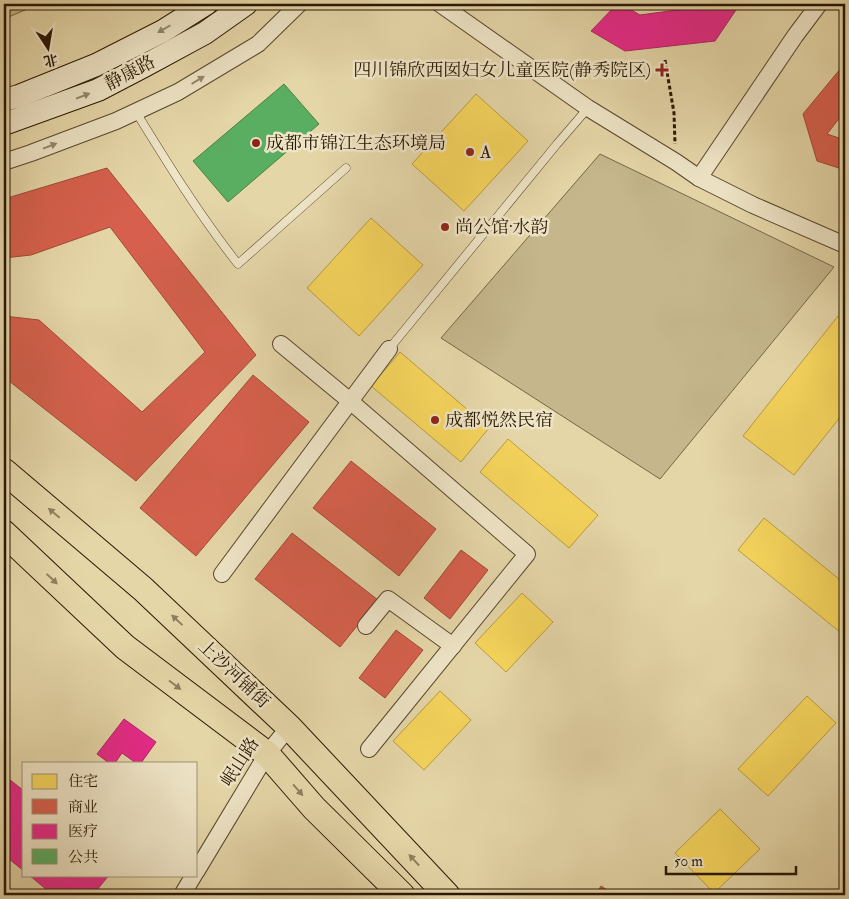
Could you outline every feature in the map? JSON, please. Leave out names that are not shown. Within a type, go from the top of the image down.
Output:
[{"type":"main road","name":"静康路","points":[[4,100],[96,65],[163,30],[206,4]]},
{"type":"main road","name":"静康路","points":[[4,124],[98,90],[205,32],[246,4]]},
{"type":"main road","name":"上沙河铺街","points":[[4,471],[143,589],[289,727],[447,895]]},
{"type":"main road","points":[[4,533],[125,647],[267,754],[314,808],[402,895]]},
{"type":"street","points":[[4,162],[108,124],[178,92],[258,44],[299,4]]},
{"type":"street","points":[[440,4],[588,108],[699,178],[753,205],[845,245]]},
{"type":"street","points":[[699,178],[795,36],[819,4]]},
{"type":"street","points":[[281,344],[527,554],[369,750]]},
{"type":"street","points":[[222,574],[389,349]]},
{"type":"street","points":[[366,626],[388,599],[453,646]]},
{"type":"street","name":"岷山路","points":[[198,869],[267,754],[289,727]]},
{"type":"street","points":[[182,895],[193,876]]},
{"type":"lane","points":[[389,349],[588,108]]},
{"type":"lane","points":[[136,112],[213,232],[238,264],[346,168]]},
{"type":"path","points":[[665,60],[674,113],[676,162]]},
{"type":"shaded area","points":[[4,4],[39,4],[4,19]]},
{"type":"shaded area","points":[[600,154],[834,267],[660,479],[441,338]]},
{"type":"building: 住宅","name":"A","points":[[476,94],[528,141],[464,211],[412,164]]},
{"type":"building: 住宅","points":[[371,218],[423,265],[359,336],[307,288]]},
{"type":"building: 住宅","points":[[838,316],[845,321],[845,411],[794,475],[743,436]]},
{"type":"building: 住宅","points":[[400,352],[489,428],[461,462],[371,386]]},
{"type":"building: 住宅","points":[[508,439],[598,515],[569,548],[480,472]]},
{"type":"building: 住宅","points":[[764,518],[845,584],[845,636],[738,550]]},
{"type":"building: 住宅","points":[[522,593],[553,622],[506,672],[475,643]]},
{"type":"building: 住宅","points":[[440,691],[471,720],[424,770],[393,741]]},
{"type":"building: 住宅","points":[[807,696],[836,723],[768,796],[738,769]]},
{"type":"building: 住宅","points":[[720,809],[760,849],[714,893],[675,853]]},
{"type":"building: 商业","points":[[841,68],[845,71],[845,111],[827,134],[845,140],[845,170],[817,161],[803,114]]},
{"type":"building: 商业","points":[[107,168],[256,355],[136,481],[4,377],[4,316],[39,320],[142,412],[205,352],[110,227],[31,255],[4,258],[4,199]]},
{"type":"building: 商业","points":[[253,375],[309,422],[196,556],[140,508]]},
{"type":"building: 商业","points":[[351,461],[436,529],[399,576],[313,508]]},
{"type":"building: 商业","points":[[292,533],[378,600],[340,647],[255,579]]},
{"type":"building: 商业","points":[[461,550],[488,570],[450,619],[424,598]]},
{"type":"building: 商业","points":[[396,630],[423,650],[385,698],[359,678]]},
{"type":"building: 商业","points":[[601,886],[615,895],[595,895]]},
{"type":"building: 医疗","points":[[617,4],[621,4],[640,15],[700,7],[702,4],[740,4],[715,41],[625,51],[591,31]]},
{"type":"building: 医疗","points":[[124,719],[156,742],[142,762],[135,762],[122,753],[116,762],[108,762],[97,754]]},
{"type":"building: 医疗","points":[[4,775],[22,789],[22,869],[4,855]]},
{"type":"building: 医疗","points":[[30,876],[108,876],[93,895],[53,895]]},
{"type":"building: 公共","name":"成都市锦江生态环境局","points":[[284,84],[319,124],[228,202],[193,161]]},
{"type":"place","name":"四川锦欣西囡妇女儿童医院(静秀院区)","points":[[662,70]]},
{"type":"place","name":"成都市锦江生态环境局","points":[[256,143]]},
{"type":"place","name":"A","points":[[470,152]]},
{"type":"place","name":"尚公馆·水韵","points":[[445,227]]},
{"type":"place","name":"成都悦然民宿","points":[[435,420]]}]
